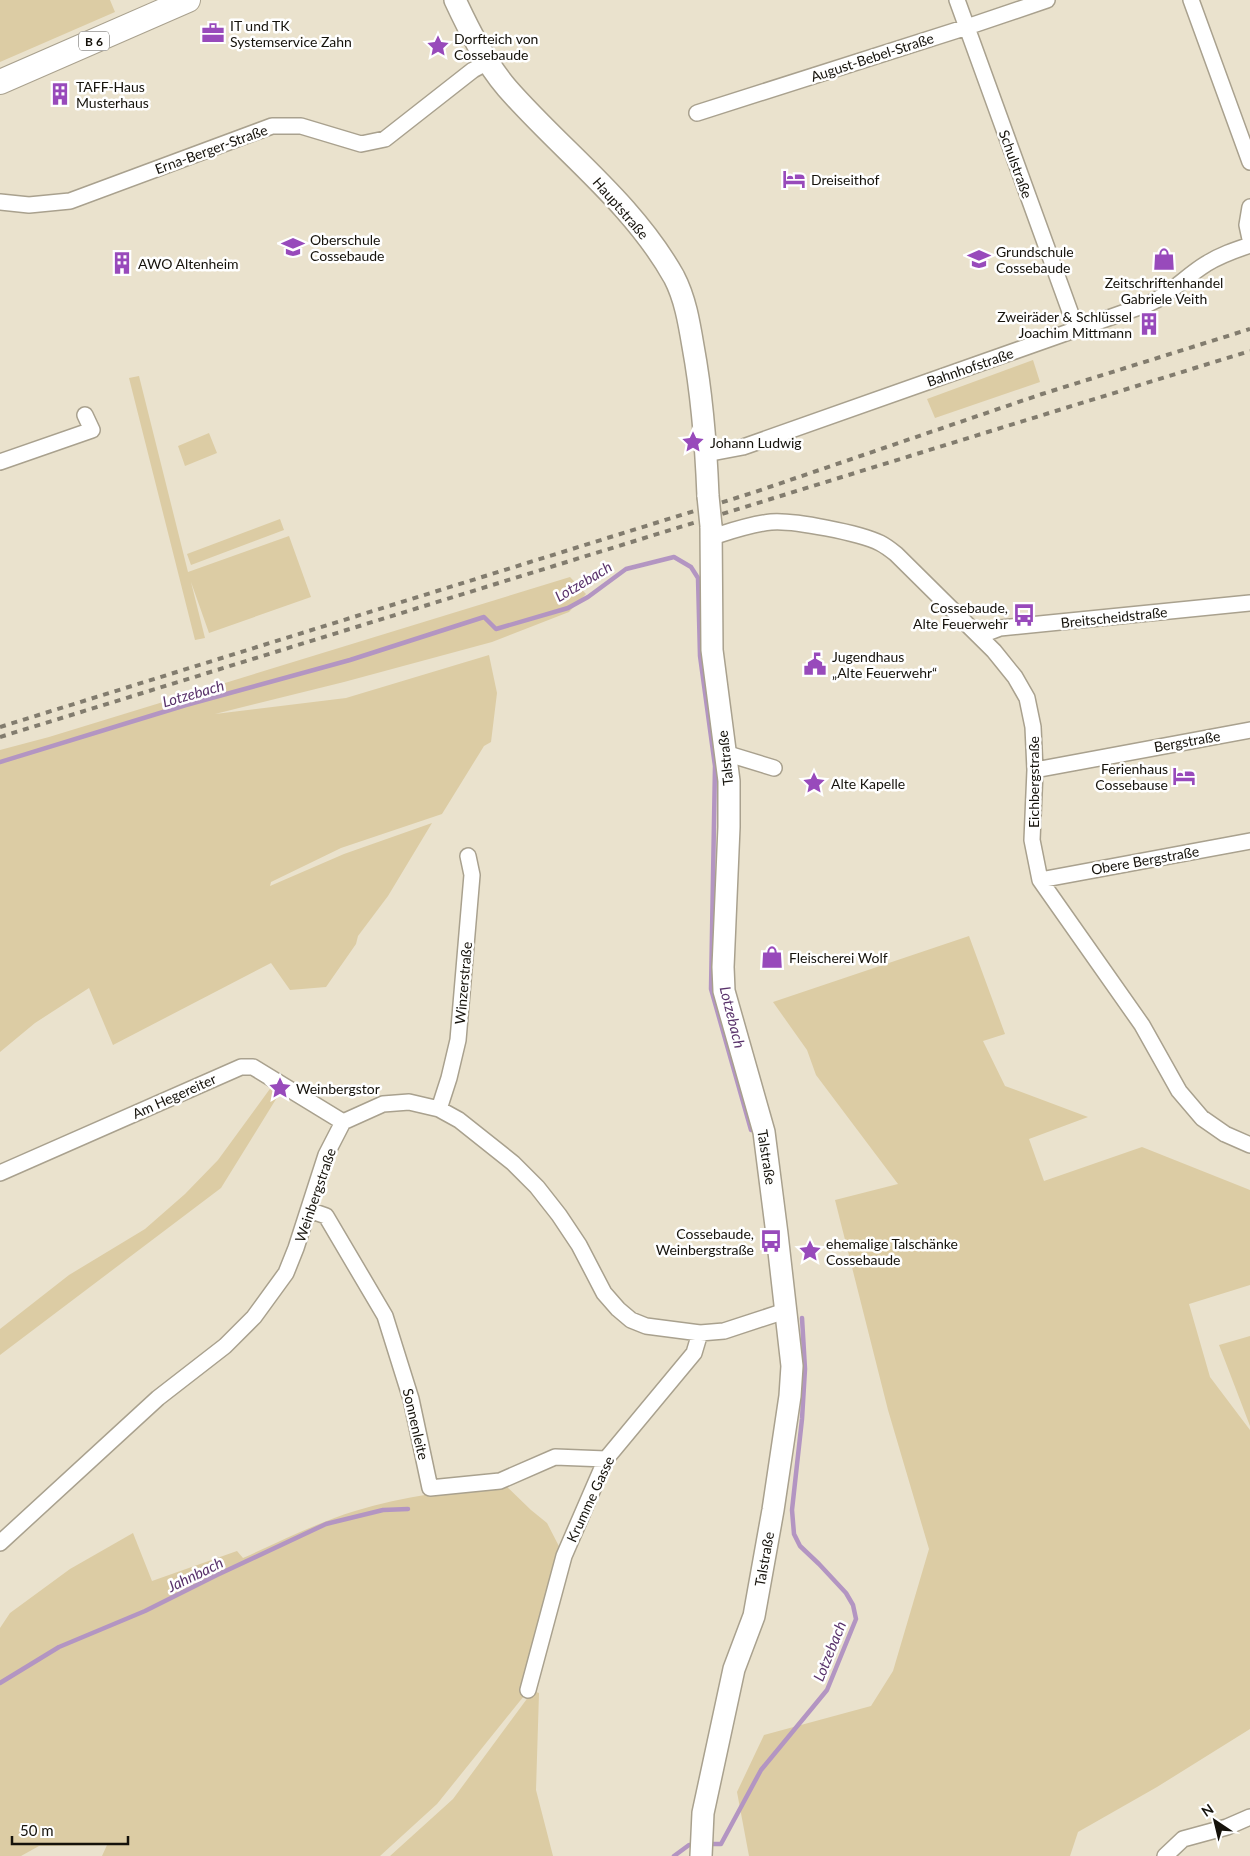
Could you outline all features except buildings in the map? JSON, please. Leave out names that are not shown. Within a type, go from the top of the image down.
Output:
[{"type":"main road","name":"B 6","points":[[0,82],[188,0]]},
{"type":"street","name":"Hauptstraße","points":[[455,0],[488,62],[505,86],[612,194],[656,248],[674,278],[687,312],[700,388],[706,454]]},
{"type":"street","name":"Schulstraße","points":[[957,0],[1076,328]]},
{"type":"street","name":"August-Bebel-Straße","points":[[697,113],[1047,0]]},
{"type":"street","points":[[1191,0],[1250,162]]},
{"type":"street","name":"Erna-Berger-Straße","points":[[0,202],[29,205],[70,201],[272,126],[301,126],[361,144],[385,138],[474,70],[488,62]]},
{"type":"street","points":[[1250,207],[1246,225],[1250,239]]},
{"type":"street","name":"Bahnhofstraße","points":[[706,454],[743,447],[1158,300],[1206,264],[1224,254],[1250,245]]},
{"type":"street","points":[[0,462],[92,430],[85,415]]},
{"type":"street","name":"Talstraße","points":[[701,1856],[704,1813],[734,1669],[754,1616],[773,1510],[790,1396],[792,1366],[764,1132],[724,991],[723,958],[729,827],[728,781],[712,650],[711,531],[706,454]]},
{"type":"street","name":"Eichbergstraße","points":[[711,531],[765,523],[795,523],[880,543],[896,554],[979,636],[1015,677],[1026,698],[1033,727],[1035,770],[1032,840],[1040,880],[1142,1025],[1179,1091],[1202,1118],[1226,1134],[1250,1145]]},
{"type":"street","name":"Breitscheidstraße","points":[[979,636],[1000,628],[1250,604]]},
{"type":"street","name":"Bergstraße","points":[[1035,770],[1250,730]]},
{"type":"street","points":[[725,752],[774,768]]},
{"type":"street","name":"Obere Bergstraße","points":[[1040,880],[1250,841]]},
{"type":"street","name":"Winzerstraße","points":[[438,1109],[449,1078],[458,1040],[472,875],[468,856]]},
{"type":"street","name":"Am Hegereiter","points":[[0,1173],[241,1067],[253,1067],[343,1122]]},
{"type":"street","points":[[343,1122],[383,1104],[408,1102],[438,1109],[459,1120],[487,1141],[537,1187],[579,1245],[604,1292],[631,1320],[646,1326],[700,1333],[724,1331],[785,1311]]},
{"type":"street","name":"Weinbergstraße","points":[[0,1543],[158,1398],[240,1333],[286,1273],[309,1210],[326,1155],[343,1122]]},
{"type":"street","name":"Sonnenleite","points":[[309,1210],[326,1216],[385,1316],[412,1399],[430,1488],[500,1481],[555,1457],[606,1459]]},
{"type":"street","name":"Krumme Gasse","points":[[528,1690],[564,1556],[606,1459],[694,1354],[700,1333]]},
{"type":"street","points":[[1165,1856],[1183,1839],[1227,1827],[1250,1817]]},
{"type":"shaded area","points":[[0,0],[110,0],[115,12],[0,62]]},
{"type":"shaded area","points":[[1033,360],[1040,382],[935,418],[927,399]]},
{"type":"shaded area","points":[[139,376],[188,572],[289,536],[311,597],[209,633],[191,582],[205,638],[195,640],[129,378]]},
{"type":"shaded area","points":[[209,433],[217,453],[185,466],[178,446]]},
{"type":"shaded area","points":[[280,519],[284,530],[191,565],[187,554]]},
{"type":"shaded area","points":[[570,577],[586,594],[569,612],[492,642],[215,714],[346,698],[489,655],[497,693],[491,742],[484,746],[442,814],[341,848],[271,882],[270,886],[344,854],[432,823],[388,896],[358,936],[356,944],[326,987],[290,990],[271,963],[113,1045],[89,988],[35,1023],[0,1052],[0,750],[49,737]]},
{"type":"shaded area","points":[[969,936],[1005,1034],[983,1041],[1005,1086],[1088,1117],[1029,1139],[1044,1181],[1142,1147],[1250,1190],[1250,1285],[1189,1304],[1210,1377],[1250,1430],[1250,1729],[1157,1787],[1078,1832],[1070,1856],[749,1856],[737,1792],[764,1735],[871,1706],[893,1671],[929,1549],[888,1410],[835,1200],[898,1184],[816,1075],[807,1050],[773,1002]]},
{"type":"shaded area","points":[[272,1086],[281,1091],[221,1188],[0,1355],[0,1329],[69,1275],[145,1229],[185,1194],[218,1160]]},
{"type":"shaded area","points":[[1250,1336],[1250,1426],[1219,1345]]},
{"type":"shaded area","points":[[504,1484],[547,1523],[564,1556],[529,1690],[539,1693],[536,1790],[553,1856],[390,1856],[453,1799],[529,1696],[528,1691],[437,1804],[380,1856],[102,1856],[107,1845],[39,1846],[21,1856],[0,1856],[0,1628],[10,1613],[70,1569],[133,1533],[152,1581],[237,1551],[243,1558],[326,1521],[373,1506],[429,1494]]},
{"type":"waterway","name":"Lotzebach","points":[[0,762],[186,705],[350,660],[484,617],[496,629],[568,608],[588,597],[626,569],[674,557],[691,567],[698,578],[700,656],[715,766],[711,989],[751,1130]]},
{"type":"waterway","name":"Lotzebach","points":[[707,1844],[721,1844],[761,1770],[827,1690],[856,1619],[853,1605],[846,1593],[800,1546],[794,1534],[792,1510],[802,1419],[805,1369],[802,1318]]},
{"type":"waterway","name":"Jahnbach","points":[[0,1683],[59,1647],[145,1611],[326,1524],[383,1510],[408,1509]]},
{"type":"waterway","name":"Lotzebach","points":[[674,1856],[689,1845],[697,1845]]},
{"type":"railway","points":[[0,727],[752,493],[1042,394],[1250,329]]},
{"type":"railway","points":[[0,737],[1250,351]]},
{"type":"place","name":"IT und TK Systemservice Zahn","points":[[213,33]]},
{"type":"place","name":"Dorfteich von Cossebaude","points":[[438,46]]},
{"type":"place","name":"TAFF-Haus Musterhaus","points":[[60,94]]},
{"type":"place","name":"Dreiseithof","points":[[794,179]]},
{"type":"place","name":"Oberschule Cossebaude","points":[[293,247]]},
{"type":"place","name":"Grundschule Cossebaude","points":[[979,259]]},
{"type":"place","name":"Zeitschriftenhandel Gabriele Veith","points":[[1164,259]]},
{"type":"place","name":"AWO Altenheim","points":[[122,263]]},
{"type":"place","name":"Zweiräder & Schlüssel Joachim Mittmann","points":[[1149,324]]},
{"type":"place","name":"Johann Ludwig","points":[[693,442]]},
{"type":"place","name":"Cossebaude, Alte Feuerwehr","points":[[1024,615]]},
{"type":"place","name":"Jugendhaus „Alte Feuerwehr“","points":[[815,664]]},
{"type":"place","name":"Ferienhaus Cossebause","points":[[1184,776]]},
{"type":"place","name":"Alte Kapelle","points":[[814,783]]},
{"type":"place","name":"Fleischerei Wolf","points":[[772,957]]},
{"type":"place","name":"Weinbergstor","points":[[280,1088]]},
{"type":"place","name":"Cossebaude, Weinbergstraße","points":[[771,1241]]},
{"type":"place","name":"ehemalige Talschänke Cossebaude","points":[[810,1251]]}]
